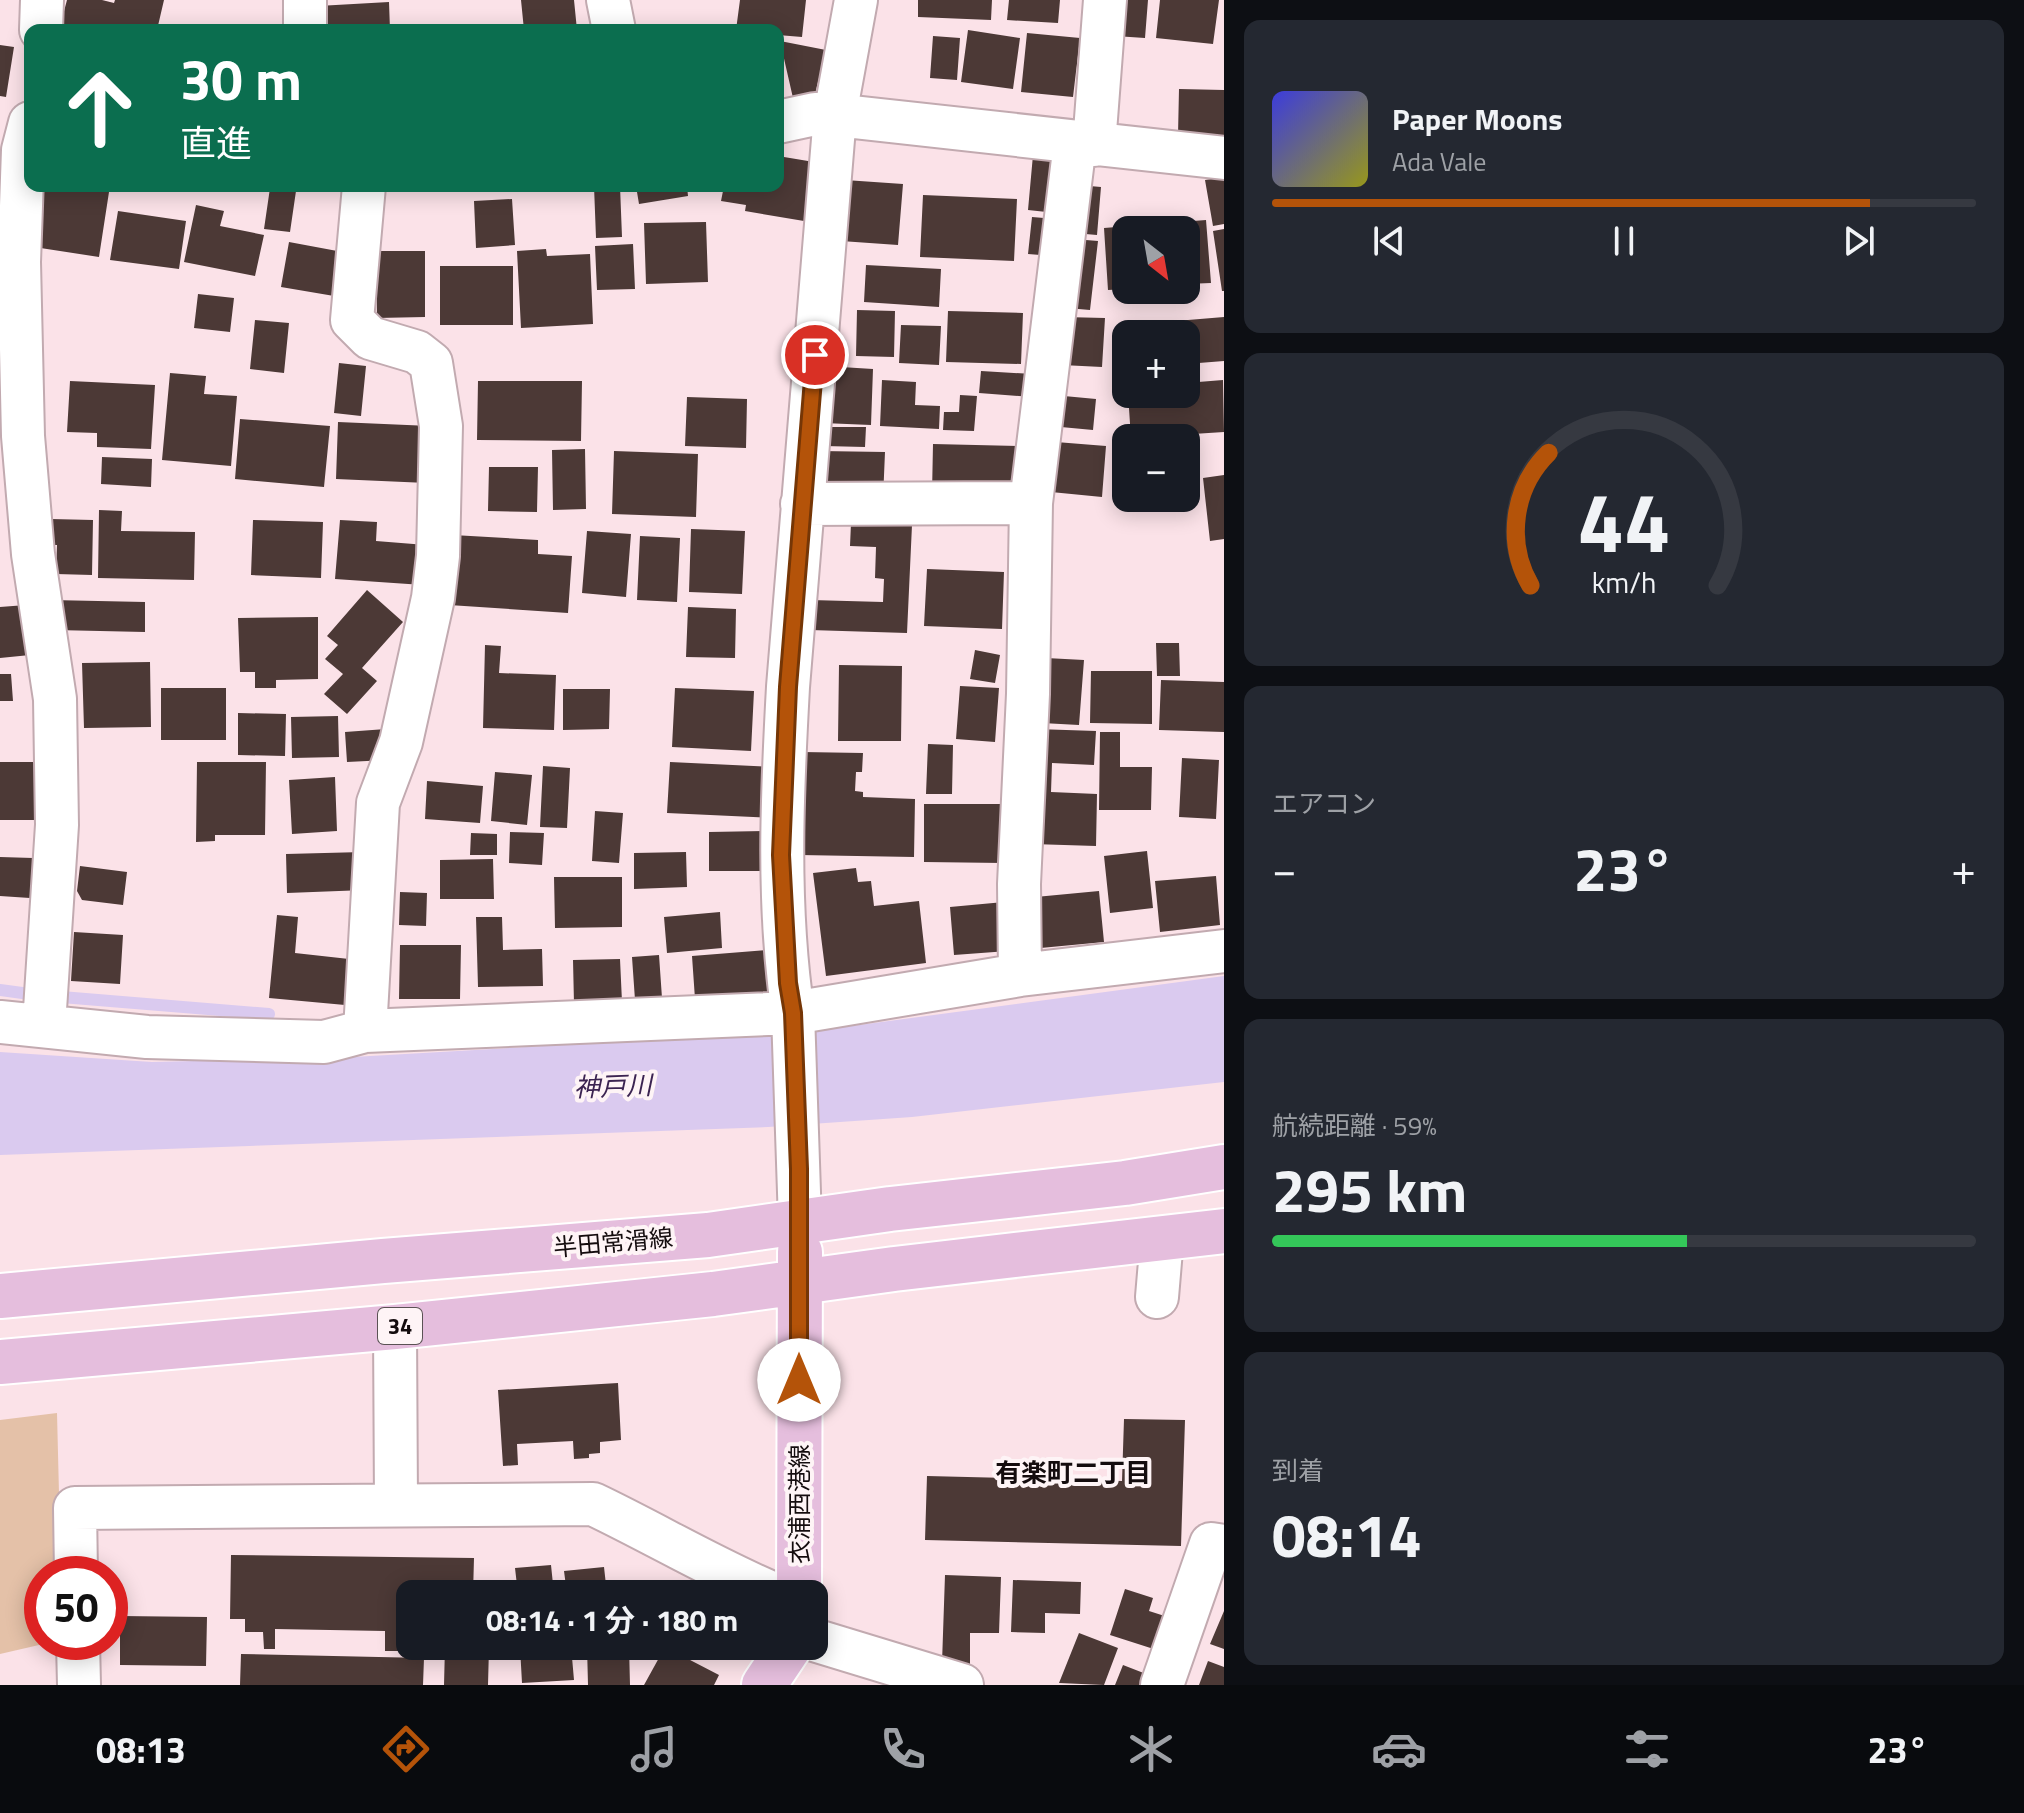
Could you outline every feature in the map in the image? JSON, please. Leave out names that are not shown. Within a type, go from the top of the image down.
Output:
[{"type":"main road","name":"半田常滑線","points":[[0,1296],[398,1259],[708,1235],[1125,1183],[1224,1167]]},
{"type":"main road","name":"衣浦西港線","points":[[799,1580],[800,1222]]},
{"type":"main road","name":"34","points":[[0,1362],[395,1327],[1224,1231]]},
{"type":"main road","points":[[764,1685],[781,1660]]},
{"type":"street","points":[[41,24],[42,0]]},
{"type":"street","points":[[305,0],[305,24]]},
{"type":"street","points":[[608,0],[613,24]]},
{"type":"street","points":[[800,1222],[793,1013],[788,983],[781,855],[788,687],[835,115],[856,0]]},
{"type":"street","points":[[1020,975],[1019,884],[1028,694],[1031,503],[1105,0]]},
{"type":"street","points":[[0,114],[24,120]]},
{"type":"street","points":[[784,121],[815,114],[835,115],[1224,158]]},
{"type":"street","points":[[24,146],[19,278],[24,451],[33,554],[55,699],[57,825],[46,1006]]},
{"type":"street","points":[[363,192],[352,320],[370,338],[417,352],[431,363],[441,426],[441,503],[433,598],[401,742],[378,803],[365,1031]]},
{"type":"street","points":[[802,504],[1031,503]]},
{"type":"street","points":[[0,1022],[46,1006],[147,1037],[324,1042],[365,1031],[793,1013],[1020,975],[1224,951]]},
{"type":"street","points":[[1157,1297],[1162,1238]]},
{"type":"street","points":[[395,1327],[396,1505]]},
{"type":"street","points":[[76,1556],[75,1508],[593,1504],[741,1580]]},
{"type":"street","points":[[1162,1685],[1211,1544],[1224,1546]]},
{"type":"street","points":[[828,1644],[962,1685]]},
{"type":"street","points":[[78,1660],[79,1685]]},
{"type":"shaded area","points":[[57,1413],[61,1556],[24,1556],[24,1648],[0,1654],[0,1420]]},
{"type":"water","name":"神戸川","points":[[1224,976],[1224,1082],[912,1117],[768,1127],[0,1155],[0,1052],[152,1062],[353,1057],[822,1030]]},
{"type":"building","points":[[67,0],[114,3],[115,0],[164,0],[158,24],[61,24]]},
{"type":"building","points":[[521,0],[574,0],[576,24],[523,24]]},
{"type":"building","points":[[740,0],[806,0],[802,37],[784,36],[784,24],[737,24]]},
{"type":"building","points":[[918,0],[992,0],[991,20],[918,17]]},
{"type":"building","points":[[1009,0],[1060,0],[1058,23],[1007,20]]},
{"type":"building","points":[[1118,0],[1148,0],[1145,38],[1115,36]]},
{"type":"building","points":[[1160,0],[1219,0],[1213,44],[1156,38]]},
{"type":"building","points":[[389,2],[390,24],[319,24],[318,6]]},
{"type":"building","points":[[968,30],[1020,38],[1013,89],[961,82]]},
{"type":"building","points":[[1027,33],[1080,38],[1073,97],[1021,92]]},
{"type":"building","points":[[933,36],[960,38],[957,80],[930,78]]},
{"type":"building","points":[[784,42],[826,50],[813,102],[793,98],[784,59]]},
{"type":"building","points":[[0,45],[14,47],[6,97],[0,96]]},
{"type":"building","points":[[1179,89],[1224,90],[1224,136],[1178,135]]},
{"type":"building","points":[[1033,155],[1062,158],[1056,213],[1028,210]]},
{"type":"building","points":[[784,157],[814,162],[804,221],[745,211],[746,205],[721,201],[723,192],[784,192]]},
{"type":"building","points":[[1224,177],[1224,224],[1213,226],[1205,180]]},
{"type":"building","points":[[845,180],[903,184],[898,245],[841,241]]},
{"type":"building","points":[[1078,185],[1101,187],[1097,235],[1074,233]]},
{"type":"building","points":[[43,192],[109,192],[99,257],[34,247]]},
{"type":"building","points":[[269,192],[296,192],[290,232],[264,229]]},
{"type":"building","points":[[594,192],[620,192],[622,237],[596,238]]},
{"type":"building","points":[[637,192],[688,192],[688,196],[639,204]]},
{"type":"building","points":[[923,195],[1017,199],[1014,261],[920,257]]},
{"type":"building","points":[[512,199],[515,245],[476,248],[474,201]]},
{"type":"building","points":[[196,205],[224,211],[220,226],[264,235],[255,276],[184,262]]},
{"type":"building","points":[[118,211],[186,221],[179,269],[110,260]]},
{"type":"building","points":[[1032,217],[1056,219],[1053,256],[1028,254]]},
{"type":"building","points":[[1200,220],[1206,220],[1211,283],[1200,283]]},
{"type":"building","points":[[706,222],[708,282],[646,284],[644,223]]},
{"type":"building","points":[[1112,227],[1112,290],[1108,290],[1104,228]]},
{"type":"building","points":[[1224,229],[1224,291],[1222,291],[1213,231]]},
{"type":"building","points":[[1074,239],[1098,241],[1090,310],[1067,308]]},
{"type":"building","points":[[289,242],[348,253],[340,297],[281,287]]},
{"type":"building","points":[[633,244],[635,289],[597,290],[595,246]]},
{"type":"building","points":[[546,249],[547,256],[590,254],[593,324],[521,328],[517,251]]},
{"type":"building","points":[[376,251],[425,251],[425,317],[377,318]]},
{"type":"building","points":[[866,265],[941,269],[939,307],[864,302]]},
{"type":"building","points":[[440,266],[513,266],[513,325],[440,325]]},
{"type":"building","points":[[198,294],[234,298],[230,332],[194,328]]},
{"type":"building","points":[[857,310],[895,311],[894,357],[856,356]]},
{"type":"building","points":[[948,311],[1023,313],[1021,364],[946,362]]},
{"type":"building","points":[[1064,317],[1105,318],[1102,367],[1062,365]]},
{"type":"building","points":[[1224,317],[1224,361],[1200,363],[1200,320],[1188,320]]},
{"type":"building","points":[[255,320],[289,323],[284,373],[250,369]]},
{"type":"building","points":[[901,325],[941,326],[939,365],[899,363]]},
{"type":"building","points":[[339,363],[366,366],[361,416],[334,413]]},
{"type":"building","points":[[825,366],[873,369],[871,425],[823,423]]},
{"type":"building","points":[[981,371],[1033,374],[1031,397],[979,393]]},
{"type":"building","points":[[170,373],[206,376],[204,394],[237,396],[231,466],[162,460]]},
{"type":"building","points":[[882,380],[916,382],[915,405],[940,406],[939,429],[880,426]]},
{"type":"building","points":[[1223,380],[1224,432],[1200,434],[1200,424],[1130,424],[1129,408],[1200,408],[1200,382]]},
{"type":"building","points":[[70,381],[155,385],[151,449],[97,447],[97,433],[67,432]]},
{"type":"building","points":[[478,381],[582,381],[581,441],[477,440]]},
{"type":"building","points":[[960,395],[977,396],[974,431],[943,430],[944,412],[959,412]]},
{"type":"building","points":[[1064,396],[1096,399],[1093,430],[1061,427]]},
{"type":"building","points":[[687,397],[747,399],[746,448],[685,446]]},
{"type":"building","points":[[240,419],[330,426],[324,487],[235,479]]},
{"type":"building","points":[[338,422],[430,426],[427,483],[336,479]]},
{"type":"building","points":[[824,427],[866,427],[865,447],[824,446]]},
{"type":"building","points":[[1056,442],[1106,446],[1102,497],[1051,492]]},
{"type":"building","points":[[933,444],[1020,446],[1019,496],[932,494]]},
{"type":"building","points":[[585,449],[586,509],[553,510],[552,450]]},
{"type":"building","points":[[614,451],[698,454],[696,517],[612,514]]},
{"type":"building","points":[[820,451],[885,452],[883,499],[819,497]]},
{"type":"building","points":[[102,457],[152,459],[151,487],[101,484]]},
{"type":"building","points":[[489,467],[538,467],[537,512],[488,511]]},
{"type":"building","points":[[1224,475],[1224,539],[1210,541],[1203,478]]},
{"type":"building","points":[[99,510],[122,511],[121,531],[195,532],[194,580],[98,578]]},
{"type":"building","points":[[51,519],[93,520],[92,575],[56,574],[57,545],[51,545]]},
{"type":"building","points":[[253,520],[323,522],[321,578],[251,575]]},
{"type":"building","points":[[340,520],[377,522],[376,541],[426,545],[423,585],[335,579]]},
{"type":"building","points":[[851,523],[912,525],[907,633],[810,630],[811,600],[883,602],[884,579],[875,578],[876,547],[850,546]]},
{"type":"building","points":[[691,529],[745,531],[742,594],[689,592]]},
{"type":"building","points":[[587,531],[631,534],[626,597],[582,593]]},
{"type":"building","points":[[453,535],[538,540],[538,554],[572,556],[568,613],[449,605]]},
{"type":"building","points":[[640,536],[680,538],[677,602],[637,600]]},
{"type":"building","points":[[927,569],[1004,572],[1002,629],[924,626]]},
{"type":"building","points":[[367,590],[403,622],[362,668],[377,681],[347,714],[324,694],[343,674],[325,659],[338,645],[327,636]]},
{"type":"building","points":[[51,600],[145,602],[145,632],[55,630]]},
{"type":"building","points":[[26,605],[30,655],[0,658],[0,607]]},
{"type":"building","points":[[688,607],[736,609],[735,658],[686,657]]},
{"type":"building","points":[[318,617],[318,679],[276,680],[276,688],[255,688],[255,672],[240,672],[238,618]]},
{"type":"building","points":[[1156,643],[1179,643],[1180,676],[1157,676]]},
{"type":"building","points":[[485,645],[501,646],[499,673],[556,675],[554,730],[483,728]]},
{"type":"building","points":[[975,650],[1000,655],[995,683],[970,679]]},
{"type":"building","points":[[1046,658],[1084,660],[1079,725],[1042,723]]},
{"type":"building","points":[[150,662],[151,727],[84,728],[82,663]]},
{"type":"building","points":[[839,665],[902,666],[901,741],[838,741]]},
{"type":"building","points":[[1091,671],[1152,671],[1152,724],[1090,723]]},
{"type":"building","points":[[0,674],[11,674],[13,701],[0,701]]},
{"type":"building","points":[[1161,680],[1224,682],[1224,732],[1159,730]]},
{"type":"building","points":[[960,686],[999,688],[995,742],[956,739]]},
{"type":"building","points":[[161,688],[226,688],[226,740],[161,740]]},
{"type":"building","points":[[675,688],[754,691],[751,751],[672,747]]},
{"type":"building","points":[[563,689],[610,689],[609,729],[563,730]]},
{"type":"building","points":[[238,713],[286,714],[285,756],[238,755]]},
{"type":"building","points":[[338,716],[339,757],[292,758],[291,717]]},
{"type":"building","points":[[386,729],[387,760],[347,762],[345,732]]},
{"type":"building","points":[[1036,729],[1096,731],[1094,765],[1052,763],[1051,792],[1097,794],[1096,846],[1032,844]]},
{"type":"building","points":[[1100,732],[1120,732],[1120,767],[1152,767],[1151,810],[1099,810]]},
{"type":"building","points":[[928,744],[953,745],[952,794],[926,794]]},
{"type":"building","points":[[802,752],[863,753],[862,772],[856,772],[855,791],[863,792],[863,797],[915,799],[914,857],[800,855]]},
{"type":"building","points":[[1182,758],[1219,760],[1216,819],[1179,817]]},
{"type":"building","points":[[0,762],[43,762],[44,820],[0,820]]},
{"type":"building","points":[[197,762],[266,762],[265,835],[215,835],[215,841],[196,842]]},
{"type":"building","points":[[670,762],[775,767],[772,818],[667,813]]},
{"type":"building","points":[[543,766],[570,768],[567,828],[540,827]]},
{"type":"building","points":[[495,772],[532,775],[527,825],[491,821]]},
{"type":"building","points":[[335,777],[337,831],[292,834],[289,780]]},
{"type":"building","points":[[427,781],[483,786],[480,823],[425,819]]},
{"type":"building","points":[[924,804],[1003,804],[1003,863],[924,862]]},
{"type":"building","points":[[595,811],[623,813],[619,863],[592,861]]},
{"type":"building","points":[[768,831],[768,871],[709,871],[709,832]]},
{"type":"building","points":[[510,832],[544,833],[542,865],[509,863]]},
{"type":"building","points":[[471,833],[497,834],[497,855],[470,855]]},
{"type":"building","points":[[1147,851],[1153,908],[1110,913],[1104,856]]},
{"type":"building","points":[[363,852],[365,890],[287,893],[286,854]]},
{"type":"building","points":[[686,852],[687,887],[634,889],[634,853]]},
{"type":"building","points":[[0,857],[33,858],[30,898],[0,896]]},
{"type":"building","points":[[493,859],[494,899],[440,899],[440,860]]},
{"type":"building","points":[[80,866],[127,872],[123,905],[82,900],[77,891]]},
{"type":"building","points":[[856,868],[858,882],[871,881],[874,906],[919,901],[926,963],[826,976],[813,873]]},
{"type":"building","points":[[1216,876],[1220,925],[1160,932],[1155,881]]},
{"type":"building","points":[[554,877],[622,877],[622,927],[555,928]]},
{"type":"building","points":[[1099,891],[1104,942],[1030,949],[1025,898]]},
{"type":"building","points":[[400,892],[427,893],[426,926],[399,925]]},
{"type":"building","points":[[1004,902],[1008,951],[954,955],[950,907]]},
{"type":"building","points":[[720,912],[722,948],[667,953],[664,917]]},
{"type":"building","points":[[277,915],[298,917],[295,953],[349,959],[345,1005],[269,998]]},
{"type":"building","points":[[476,917],[502,917],[503,950],[542,949],[543,986],[478,987]]},
{"type":"building","points":[[74,932],[123,935],[120,984],[71,981]]},
{"type":"building","points":[[400,945],[461,945],[460,999],[399,999]]},
{"type":"building","points":[[768,950],[771,993],[695,999],[692,956]]},
{"type":"building","points":[[659,955],[662,998],[635,1000],[632,957]]},
{"type":"building","points":[[620,959],[622,1002],[574,1004],[573,960]]},
{"type":"building","points":[[618,1383],[621,1440],[600,1442],[600,1453],[574,1459],[573,1441],[517,1444],[518,1465],[503,1466],[498,1390]]},
{"type":"building","points":[[1124,1419],[1185,1420],[1181,1546],[925,1540],[927,1476],[1122,1481]]},
{"type":"building","points":[[231,1555],[474,1558],[473,1580],[396,1580],[396,1651],[385,1651],[385,1631],[275,1629],[275,1649],[264,1649],[263,1632],[245,1632],[245,1619],[230,1619]]},
{"type":"building","points":[[551,1565],[553,1580],[516,1580],[515,1568]]},
{"type":"building","points":[[604,1567],[605,1580],[565,1580],[564,1571]]},
{"type":"building","points":[[945,1575],[1001,1577],[999,1633],[970,1633],[970,1664],[942,1663]]},
{"type":"building","points":[[1013,1580],[1081,1582],[1080,1614],[1045,1613],[1045,1633],[1011,1632]]},
{"type":"building","points":[[1125,1589],[1153,1598],[1149,1611],[1174,1619],[1163,1652],[1110,1635]]},
{"type":"building","points":[[1224,1611],[1224,1649],[1210,1644]]},
{"type":"building","points":[[128,1616],[207,1617],[206,1666],[120,1665],[120,1660],[128,1660]]},
{"type":"building","points":[[1079,1633],[1118,1648],[1104,1685],[1059,1683]]},
{"type":"building","points":[[241,1654],[424,1660],[423,1685],[240,1685]]},
{"type":"building","points":[[445,1660],[489,1660],[488,1685],[444,1685]]},
{"type":"building","points":[[521,1660],[572,1660],[574,1680],[522,1683]]},
{"type":"building","points":[[587,1660],[629,1660],[630,1685],[588,1685]]},
{"type":"building","points":[[658,1660],[690,1660],[719,1675],[714,1685],[644,1685]]},
{"type":"building","points":[[1208,1661],[1224,1667],[1224,1685],[1199,1685]]},
{"type":"building","points":[[1123,1665],[1159,1679],[1157,1685],[1115,1685]]},
{"type":"waterway","points":[[0,990],[269,1014]]},
{"type":"district","name":"有楽町二丁目","points":[[1073,1472]]},
{"type":"route","points":[[799,1380],[799,1169],[793,1013],[788,983],[781,855],[788,687],[815,355]]}]
